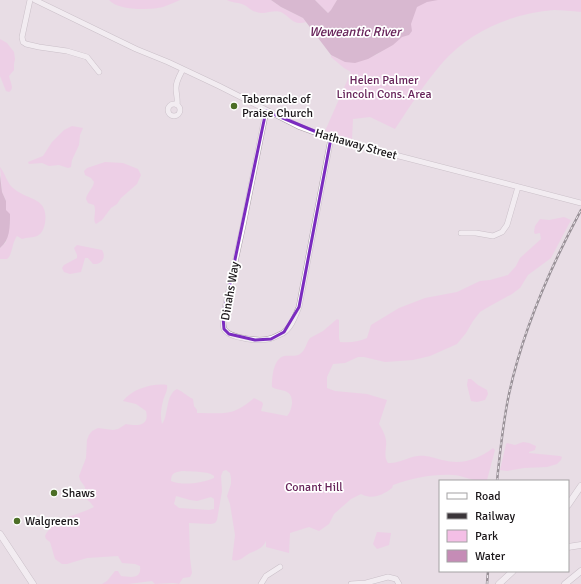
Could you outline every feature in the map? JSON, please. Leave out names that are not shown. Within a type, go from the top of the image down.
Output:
[{"type":"main road","points":[[569,504],[581,486]]},
{"type":"main road","points":[[0,534],[33,584]]},
{"type":"main road","points":[[569,547],[580,545]]},
{"type":"main road","points":[[564,584],[581,571]]},
{"type":"main road","points":[[499,584],[512,572]]},
{"type":"street","points":[[30,0],[22,37],[23,42],[39,47],[67,51],[87,57],[99,72]]},
{"type":"street","name":"Hathaway Street","points":[[35,0],[136,49],[183,69],[300,127],[331,138],[581,204]]},
{"type":"street","points":[[177,105],[176,85],[183,69]]},
{"type":"street","name":"Dinahs Way","points":[[266,111],[223,317],[224,329],[229,334],[255,340],[271,339],[284,332],[294,318],[300,302],[331,138]]},
{"type":"street","points":[[461,233],[476,233],[493,236],[502,232],[507,225],[518,187]]},
{"type":"street","points":[[261,584],[266,576],[280,567]]},
{"type":"street","points":[[352,584],[388,577],[396,579],[399,584]]},
{"type":"highlighted area","points":[[266,111],[331,138],[299,307],[284,332],[271,339],[255,340],[229,334],[224,329],[223,317]]},
{"type":"green space","points":[[109,0],[180,0],[163,7],[134,9],[113,4]]},
{"type":"green space","points":[[227,0],[271,0],[303,18],[306,22],[295,22],[279,11],[262,13],[255,12],[245,5]]},
{"type":"green space","points":[[315,0],[337,0],[332,10],[328,13]]},
{"type":"green space","name":"Helen Palmer Lincoln Cons. Area","points":[[419,0],[581,0],[581,12],[554,10],[523,15],[493,26],[466,41],[443,62],[424,86],[395,129],[370,117],[353,119],[352,139],[325,131],[351,72],[331,57],[331,55],[338,59],[351,62],[376,55],[388,47]]},
{"type":"green space","points":[[0,39],[7,43],[14,52],[14,70],[9,76],[12,89],[9,92],[6,91],[0,76]]},
{"type":"green space","points":[[72,126],[83,128],[71,167],[68,168],[59,165],[49,166],[42,163],[29,164],[28,162],[43,156],[52,142],[64,130]]},
{"type":"green space","points":[[105,162],[123,163],[138,169],[141,175],[137,184],[111,208],[102,220],[96,224],[94,220],[94,205],[88,203],[86,199],[94,182],[91,178],[85,175],[84,171],[87,168]]},
{"type":"green space","points":[[0,167],[11,186],[40,203],[44,208],[45,214],[45,225],[40,234],[35,237],[22,239],[17,236],[7,259],[0,259],[0,248],[6,242],[10,222],[6,210],[6,201],[2,192]]},
{"type":"green space","name":"Conant Hill","points":[[564,217],[571,220],[551,258],[528,275],[520,288],[480,312],[457,344],[430,356],[413,360],[385,362],[358,357],[345,363],[333,364],[327,377],[327,388],[335,391],[367,394],[387,400],[379,424],[386,438],[385,455],[388,463],[421,456],[463,462],[481,456],[493,448],[495,450],[487,480],[474,480],[453,475],[430,476],[415,478],[393,485],[389,491],[381,495],[369,497],[361,494],[351,499],[334,514],[329,524],[319,531],[309,527],[290,533],[289,553],[266,547],[266,541],[259,549],[239,560],[232,560],[235,535],[230,504],[227,496],[231,484],[231,478],[230,473],[226,470],[223,471],[221,476],[222,491],[217,520],[215,523],[189,523],[192,573],[190,577],[183,578],[179,584],[155,584],[152,581],[128,584],[102,584],[107,581],[115,571],[118,571],[121,576],[128,577],[135,577],[139,574],[140,566],[122,563],[118,556],[87,558],[67,564],[62,564],[55,559],[50,542],[45,536],[49,530],[60,521],[94,507],[85,498],[85,487],[79,476],[86,458],[87,440],[89,435],[92,431],[98,428],[113,430],[126,424],[138,425],[144,423],[146,420],[146,411],[136,404],[123,401],[132,393],[149,386],[167,385],[161,410],[162,424],[166,416],[169,400],[173,392],[177,389],[193,399],[197,413],[227,413],[240,408],[254,398],[262,402],[263,404],[261,411],[287,416],[292,404],[290,395],[288,392],[272,387],[275,365],[280,358],[300,354],[304,351],[310,338],[323,331],[337,319],[339,320],[340,342],[360,340],[367,338],[371,325],[399,308],[425,298],[457,292],[480,281],[508,275],[516,266],[520,258],[541,239],[540,233],[535,234],[534,232],[535,226],[540,219],[549,220]],"holes":[[[176,472],[200,472],[212,474],[214,478],[192,483],[176,483],[171,481],[173,474]],[[176,496],[197,501],[211,497],[214,499],[214,509],[179,508],[174,504]]]},
{"type":"green space","points":[[77,245],[102,250],[104,256],[101,262],[96,264],[93,264],[88,258],[85,258],[81,272],[70,274],[64,272],[62,268],[64,265],[77,258],[74,248]]},
{"type":"green space","points":[[468,379],[471,379],[487,390],[488,394],[485,400],[477,402],[471,401],[467,385]]},
{"type":"green space","points":[[523,442],[536,446],[535,450],[529,453],[560,456],[562,457],[561,460],[557,464],[547,467],[524,468],[507,471],[500,470],[506,444],[515,445]]},
{"type":"green space","points":[[377,532],[391,533],[389,545],[377,549],[373,544]]},
{"type":"water","name":"Weweantic River","points":[[271,0],[315,0],[328,13],[337,0],[438,0],[427,2],[417,7],[411,24],[412,31],[409,35],[402,37],[393,45],[368,59],[355,63],[345,62],[331,55],[303,18]]},
{"type":"water","points":[[0,175],[2,192],[6,201],[6,210],[10,214],[8,237],[0,248]]},
{"type":"railway","points":[[497,480],[507,405],[522,346],[548,277],[581,210]]},
{"type":"railway","points":[[487,584],[488,572]]},
{"type":"place","name":"Tabernacle of Praise Church","points":[[234,106]]},
{"type":"place","name":"Shaws","points":[[54,493]]},
{"type":"place","name":"Walgreens","points":[[17,521]]}]
